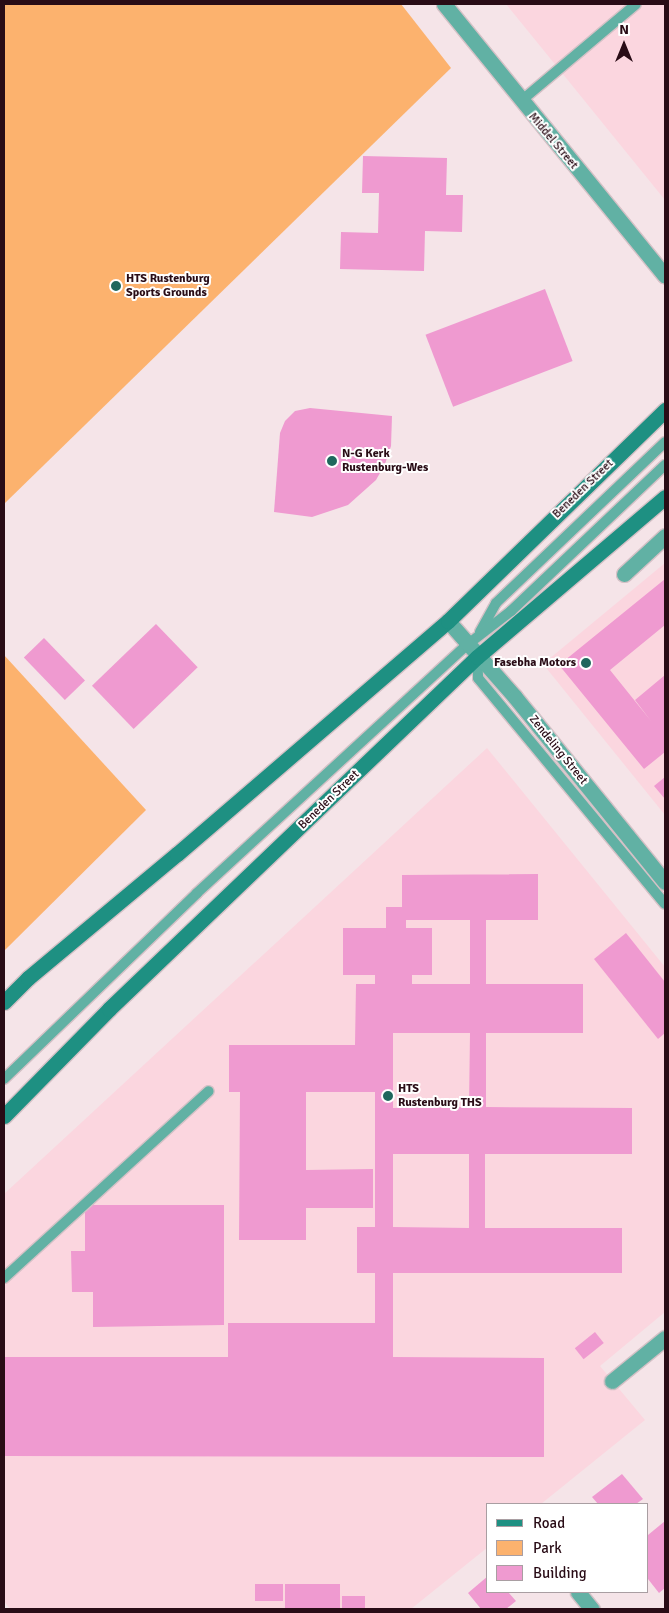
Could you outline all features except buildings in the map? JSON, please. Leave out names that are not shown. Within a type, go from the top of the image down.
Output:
[{"type":"main road","name":"Beneden Street","points":[[4,1002],[28,978],[177,854],[448,621],[665,410]]},
{"type":"main road","name":"Beneden Street","points":[[4,1116],[109,1009],[477,657],[665,497]]},
{"type":"street","name":"Middel Street","points":[[444,4],[665,276]]},
{"type":"street","points":[[624,574],[665,536]]},
{"type":"street","name":"Zendeling Street","points":[[448,621],[472,640],[477,657],[515,697],[665,882]]},
{"type":"street","points":[[612,1381],[665,1338]]},
{"type":"street","points":[[579,1593],[592,1609]]},
{"type":"lane","points":[[521,101],[636,4]]},
{"type":"lane","points":[[472,640],[496,603],[665,442]]},
{"type":"lane","points":[[4,1078],[189,900],[472,640],[510,611],[665,465]]},
{"type":"lane","points":[[477,657],[478,678],[665,904]]},
{"type":"lane","points":[[4,1278],[209,1091]]},
{"type":"shaded area","points":[[506,4],[665,4],[665,200],[558,68]]},
{"type":"shaded area","points":[[665,563],[665,815],[543,664]]},
{"type":"shaded area","name":"HTS Rustenburg THS","points":[[487,748],[665,967],[665,1312],[600,1366],[645,1420],[542,1503],[487,1503],[487,1548],[411,1609],[10,1609],[4,1601],[4,1194]]},
{"type":"green space","name":"HTS Rustenburg Sports Grounds","points":[[4,4],[401,4],[451,68],[4,504]]},
{"type":"green space","points":[[4,655],[146,810],[4,951]]},
{"type":"place","name":"HTS Rustenburg Sports Grounds","points":[[116,286]]},
{"type":"place","name":"N-G Kerk Rustenburg-Wes","points":[[332,461]]},
{"type":"place","name":"Fasebha Motors","points":[[586,663]]},
{"type":"place","name":"HTS Rustenburg THS","points":[[388,1096]]}]
